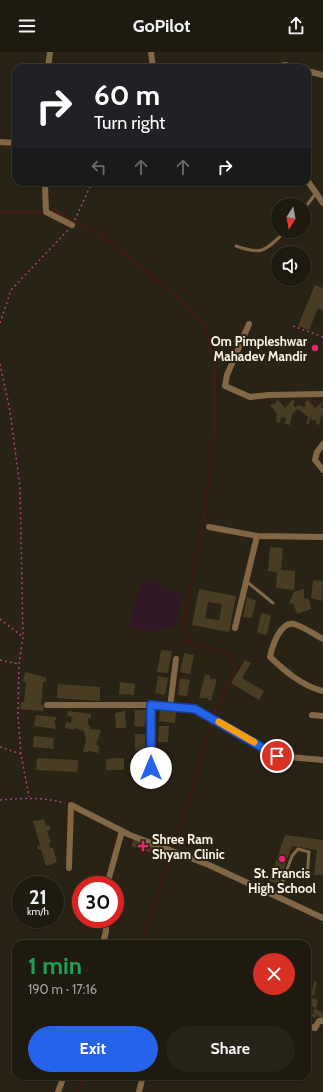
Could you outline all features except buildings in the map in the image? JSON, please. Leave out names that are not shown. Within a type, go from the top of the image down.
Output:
[{"type":"street","points":[[48,64],[50,52]]},
{"type":"street","points":[[151,52],[152,64]]},
{"type":"street","points":[[311,71],[323,75]]},
{"type":"street","points":[[0,142],[12,143]]},
{"type":"street","points":[[46,186],[46,212],[70,227]]},
{"type":"street","points":[[311,186],[323,203]]},
{"type":"street","points":[[249,324],[227,375],[225,386],[250,397],[269,395],[323,394]]},
{"type":"street","points":[[323,444],[317,452],[315,460],[323,470]]},
{"type":"street","points":[[209,527],[257,536],[323,537]]},
{"type":"street","points":[[236,628],[257,536]]},
{"type":"street","points":[[323,639],[294,624],[286,626],[273,642],[270,657],[287,673],[315,689],[323,691]]},
{"type":"street","points":[[170,707],[176,659]]},
{"type":"street","points":[[151,705],[151,768]]},
{"type":"street","points":[[47,706],[151,705],[195,709],[277,756],[323,760]]},
{"type":"street","points":[[312,715],[323,716]]},
{"type":"street","points":[[69,868],[71,805],[122,831],[209,865],[323,918]]},
{"type":"street","points":[[110,876],[122,831]]},
{"type":"street","points":[[104,940],[106,928]]},
{"type":"street","points":[[311,1027],[313,1028],[319,1021],[323,1021]]},
{"type":"street","points":[[58,1092],[62,1080]]},
{"type":"street","points":[[139,1092],[142,1080]]},
{"type":"lane","points":[[311,200],[316,193]]},
{"type":"lane","points":[[236,246],[251,251],[261,251],[268,248],[279,238]]},
{"type":"lane","points":[[246,581],[273,603]]},
{"type":"lane","points":[[277,897],[292,856],[298,849],[308,852],[307,878]]},
{"type":"path","points":[[76,217],[90,186]]},
{"type":"path","points":[[0,324],[11,290],[70,227]]},
{"type":"path","points":[[293,326],[323,337]]},
{"type":"path","points":[[0,364],[10,411],[20,487],[23,637],[19,664],[18,716],[21,754],[30,797]]},
{"type":"path","points":[[0,619],[23,637]]},
{"type":"path","points":[[0,660],[19,664]]},
{"type":"path","points":[[0,747],[21,754]]},
{"type":"path","points":[[0,800],[30,797],[50,799],[71,805]]},
{"type":"shaded area","points":[[143,579],[182,595],[176,626],[152,630],[141,630],[129,627]]},
{"type":"waterway","points":[[49,211],[55,211],[102,235],[184,303],[206,327],[214,363],[214,437],[204,518],[184,619],[187,641],[230,654],[235,669],[216,710],[176,843],[142,940]]},
{"type":"waterway","points":[[0,212],[45,212]]},
{"type":"waterway","points":[[78,1092],[83,1080]]},
{"type":"slow traffic","points":[[219,722],[254,742]]},
{"type":"place","name":"Om Pimpleshwar Mahadev Mandir","points":[[315,348]]},
{"type":"place","name":"Shree Ram Shyam Clinic","points":[[143,846]]},
{"type":"place","name":"St. Francis High School","points":[[282,859]]},
{"type":"route","points":[[151,768],[151,705],[195,709],[277,756]]}]
